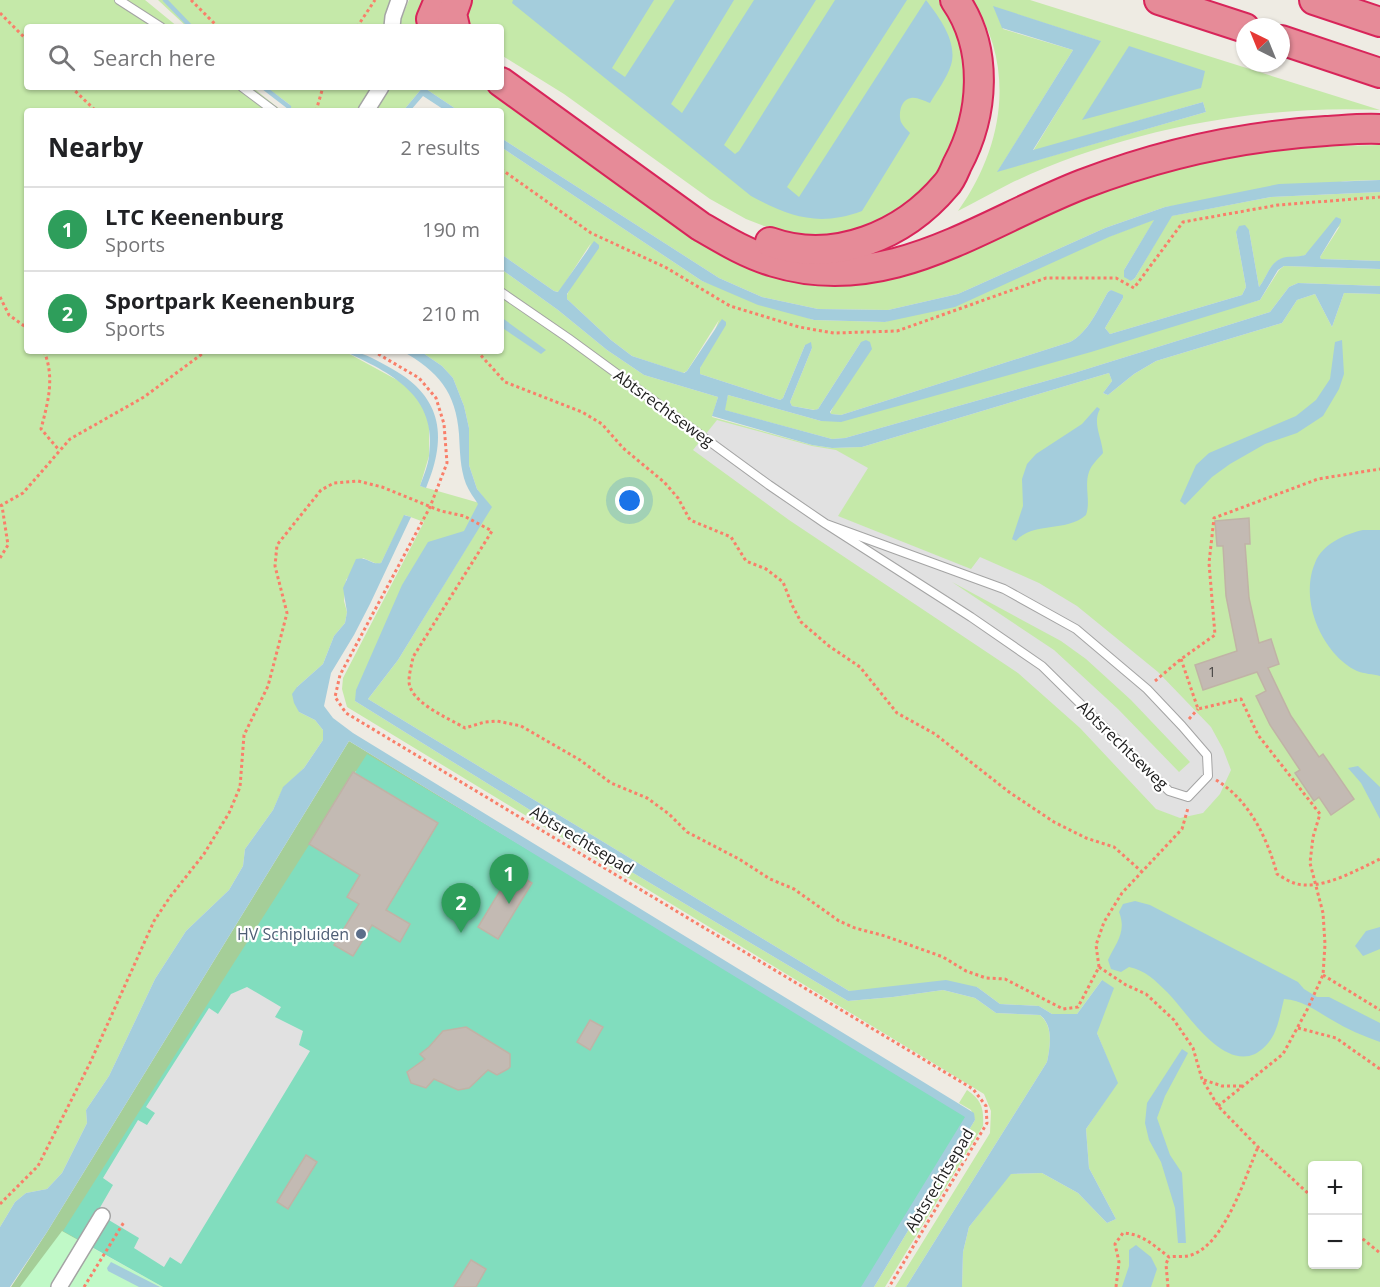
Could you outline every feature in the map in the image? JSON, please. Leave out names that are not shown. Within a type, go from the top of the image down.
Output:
[{"type":"highway","points":[[432,24],[431,19],[439,0]]},
{"type":"highway","points":[[454,24],[452,14],[457,0]]},
{"type":"highway","points":[[504,66],[707,211],[748,234],[785,248],[825,250],[853,245],[893,231],[922,209],[947,184],[965,151],[977,116],[979,87],[977,58],[969,26],[955,0]]},
{"type":"highway","points":[[1159,0],[1236,25]]},
{"type":"highway","points":[[1314,0],[1380,22]]},
{"type":"highway","points":[[1290,43],[1380,72]]},
{"type":"highway","points":[[504,84],[700,226],[728,243],[775,262],[806,269],[838,271],[882,267],[919,257],[976,233],[1044,200],[1164,156],[1271,135],[1380,129]]},
{"type":"street","points":[[392,24],[399,0]]},
{"type":"street","points":[[368,108],[379,90]]},
{"type":"street","points":[[59,1287],[102,1216]]},
{"type":"lane","points":[[119,0],[155,24]]},
{"type":"lane","points":[[246,90],[270,108]]},
{"type":"lane","name":"Abtsrechtseweg","points":[[504,294],[769,485],[826,524],[971,617],[1042,666],[1168,791],[1188,797],[1208,776],[1207,755],[1147,689],[1076,629],[1004,589],[826,524]]},
{"type":"path","points":[[191,0],[215,24]]},
{"type":"path","points":[[359,24],[375,0]]},
{"type":"path","points":[[0,13],[24,37]]},
{"type":"path","points":[[74,90],[93,108]]},
{"type":"path","points":[[317,108],[322,90]]},
{"type":"path","points":[[0,297],[9,315],[24,326]]},
{"type":"path","points":[[45,354],[51,367],[48,401],[41,429],[59,450]]},
{"type":"path","points":[[0,558],[8,545],[1,506],[23,493],[70,439],[144,397],[202,354]]},
{"type":"path","name":"Abtsrechtsepad","points":[[378,354],[419,378],[436,398],[444,424],[447,463],[430,507],[340,675],[334,697],[346,713],[973,1089],[986,1106],[987,1122],[889,1287]]},
{"type":"path","points":[[480,354],[506,382],[582,412],[602,424],[623,448],[664,482],[678,498],[690,520],[731,537],[747,561],[766,569],[783,582],[801,622],[860,667],[897,713],[934,734],[1009,792],[1054,822],[1086,838],[1114,847],[1141,871]]},
{"type":"path","points":[[1147,689],[1181,659],[1215,635],[1209,563],[1214,518],[1318,479],[1380,469]]},
{"type":"path","points":[[0,1204],[38,1166],[90,1063],[154,921],[204,854],[229,813],[240,787],[244,735],[268,686],[287,613],[275,566],[277,545],[321,490],[334,483],[358,481],[382,487],[430,507],[464,516],[492,531],[413,657],[409,680],[411,692],[423,704],[465,728],[497,721],[521,726],[580,760],[611,783],[647,798],[687,831],[771,879],[794,889],[839,921],[944,957],[966,971],[986,978],[1005,979],[1063,1009],[1078,1007],[1099,967],[1096,945],[1104,922],[1122,893],[1182,829],[1188,797]]},
{"type":"path","points":[[1181,659],[1198,709],[1241,699],[1258,735],[1320,814],[1313,837],[1310,863],[1323,913],[1325,944],[1323,975],[1283,1054],[1218,1106]]},
{"type":"path","points":[[1208,776],[1229,788],[1259,826],[1277,874],[1295,884],[1315,885],[1351,873],[1380,859]]},
{"type":"path","points":[[1099,967],[1126,985],[1146,994],[1174,1020],[1193,1048],[1202,1079],[1218,1106],[1308,1193]]},
{"type":"path","points":[[1323,975],[1380,1010]]},
{"type":"path","points":[[1298,1028],[1336,1038],[1380,1069]]},
{"type":"path","points":[[1202,1079],[1222,1086],[1244,1086]]},
{"type":"path","points":[[1116,1287],[1119,1262],[1115,1244],[1123,1233],[1135,1233],[1169,1257],[1188,1256],[1200,1251],[1216,1234],[1232,1211],[1258,1147]]},
{"type":"path","points":[[84,1287],[123,1222]]},
{"type":"path","points":[[1362,1238],[1380,1253]]},
{"type":"path","points":[[1168,1287],[1166,1264],[1169,1257]]},
{"type":"green space","points":[[0,0],[145,0],[174,24],[24,24],[24,90],[256,90],[278,108],[24,108],[24,354],[350,354],[399,381],[415,395],[426,411],[429,426],[429,456],[420,486],[490,506],[477,489],[469,465],[469,428],[464,406],[453,378],[442,366],[424,354],[504,354],[504,271],[558,310],[607,350],[644,375],[718,397],[712,417],[812,445],[832,448],[862,447],[1109,373],[1112,381],[1103,393],[1108,395],[1134,374],[1156,361],[1282,323],[1297,300],[1315,294],[1332,327],[1344,293],[1380,294],[1380,1287],[962,1287],[963,1252],[969,1227],[1010,1174],[1042,1173],[1078,1193],[1107,1223],[1116,1219],[1089,1168],[1086,1129],[1117,1083],[1097,1033],[1102,980],[1077,1014],[1052,1014],[1039,1006],[1000,1004],[977,987],[849,991],[368,699],[398,660],[473,537],[355,701],[578,840],[848,1001],[943,990],[975,998],[996,1013],[1040,1015],[1047,1025],[1050,1037],[1047,1062],[906,1287],[895,1287],[990,1133],[991,1111],[984,1094],[347,707],[342,689],[343,678],[424,522],[405,515],[381,563],[377,564],[363,558],[346,580],[345,623],[334,636],[323,664],[297,687],[299,712],[315,720],[323,730],[323,740],[304,768],[283,788],[273,810],[245,849],[243,866],[229,890],[186,931],[155,979],[109,1076],[86,1110],[87,1123],[62,1173],[47,1189],[26,1193],[15,1202],[0,1227]]},
{"type":"green space","points":[[158,0],[392,0],[386,24],[184,24]]},
{"type":"green space","points":[[409,0],[429,0],[421,24],[399,24]]},
{"type":"green space","points":[[467,0],[940,0],[960,41],[967,75],[963,117],[941,170],[928,187],[885,219],[851,232],[821,236],[777,231],[746,219],[710,199],[564,94],[504,57],[504,24],[469,24],[465,6]]},
{"type":"green space","points":[[972,0],[1030,0],[1236,65],[1236,72],[1259,72],[1380,110],[1334,109],[1286,112],[1239,117],[1144,135],[1053,165],[1011,183],[958,211],[986,161],[994,134],[999,107],[999,80],[995,53],[986,26]],"holes":[[[994,7],[1100,41],[1033,151],[1203,102],[1206,112],[998,171],[1073,50],[1003,29]]]},
{"type":"green space","points":[[270,90],[373,90],[361,108],[291,108]]},
{"type":"green space","points":[[386,90],[420,90],[406,108],[375,108]]},
{"type":"green space","points":[[428,90],[486,90],[567,144],[806,281],[1066,206],[1122,184],[1229,156],[1297,147],[1380,145],[1380,180],[1347,181],[1165,207],[1105,228],[958,294],[888,310],[818,309],[762,297],[719,278],[504,140],[504,108],[454,108]]},
{"type":"green space","points":[[504,149],[702,281],[814,320],[885,322],[1155,219],[1124,270],[1131,281],[1135,278],[1171,216],[1271,197],[1380,192],[1380,261],[1321,259],[1320,257],[1340,226],[1305,255],[1275,262],[1259,287],[1249,230],[1236,232],[1246,287],[1242,295],[1110,334],[1105,328],[1123,298],[1111,290],[1087,327],[1070,342],[841,415],[830,414],[861,342],[818,409],[815,410],[792,406],[790,402],[812,348],[805,345],[783,398],[780,400],[700,374],[700,368],[719,320],[687,371],[683,373],[632,356],[611,340],[567,299],[591,243],[559,292],[554,291],[504,256]]},
{"type":"green space","points":[[1284,266],[1380,269],[1380,286],[1298,283],[1289,287],[1270,312],[1074,373],[845,438],[832,439],[724,410],[728,395],[821,421],[1260,300]]},
{"type":"green space","points":[[349,741],[658,929],[363,768],[355,772],[230,976],[54,1287],[11,1287],[47,1232]]},
{"type":"green space","points":[[367,754],[972,1113],[863,1287],[163,1287],[63,1231]]},
{"type":"green space","points":[[967,1090],[976,1097],[981,1105],[983,1126],[885,1287],[874,1287],[975,1120],[971,1110],[959,1103]]},
{"type":"green space","points":[[62,1231],[163,1287],[20,1287]]},
{"type":"shaded area","points":[[717,420],[812,446],[836,450],[868,468],[838,516],[971,569],[980,557],[1039,583],[1077,606],[1158,672],[1211,727],[1231,770],[1220,794],[1203,813],[1180,818],[1156,809],[1080,728],[1018,673],[789,520],[693,450]],"holes":[[[952,582],[1061,641],[1086,659],[1131,700],[1190,762],[1179,772],[1118,709],[1054,650]]]},
{"type":"shaded area","points":[[247,987],[281,1007],[275,1017],[303,1031],[299,1045],[310,1051],[181,1264],[170,1257],[164,1267],[134,1248],[139,1238],[102,1216],[98,1211],[113,1185],[103,1178],[138,1120],[147,1125],[155,1113],[146,1107],[209,1008],[218,1014],[231,994]]},
{"type":"water","points":[[513,0],[654,0],[612,68],[625,77],[675,0],[734,0],[671,104],[682,113],[754,0],[816,0],[724,145],[735,154],[835,0],[907,0],[787,187],[799,197],[926,0],[950,39],[951,65],[930,103],[913,98],[903,104],[900,119],[910,133],[862,211],[846,216],[818,219],[791,214],[751,196],[512,3]]},
{"type":"water","points":[[993,6],[1101,41],[1033,150],[1203,102],[1206,112],[997,172],[1073,50],[1002,28]]},
{"type":"water","points":[[1129,46],[1205,71],[1201,88],[1082,120]]},
{"type":"water","points":[[420,90],[428,90],[454,108],[441,108],[423,96],[413,108],[406,108]]},
{"type":"water","points":[[504,140],[719,278],[762,297],[818,309],[888,310],[958,294],[1105,228],[1165,207],[1279,184],[1380,180],[1380,192],[1271,197],[1172,216],[1131,281],[1124,277],[1124,270],[1154,220],[1109,237],[955,307],[885,322],[814,320],[758,305],[702,281],[504,149]]},
{"type":"water","points":[[1336,217],[1341,219],[1341,222],[1320,257],[1321,259],[1380,261],[1380,269],[1284,266],[1278,270],[1260,300],[1091,352],[841,422],[821,421],[728,395],[725,410],[832,439],[845,438],[1074,373],[1270,312],[1289,287],[1298,283],[1380,286],[1380,294],[1344,293],[1332,327],[1315,294],[1297,300],[1282,323],[1156,361],[1134,374],[1108,395],[1103,393],[1112,381],[1109,373],[862,447],[832,448],[812,445],[712,416],[718,397],[644,375],[607,350],[558,310],[504,271],[504,256],[558,292],[594,241],[599,248],[567,294],[567,299],[611,340],[632,356],[684,373],[722,319],[726,325],[700,368],[700,374],[780,400],[783,398],[805,345],[811,342],[812,348],[790,402],[792,406],[818,409],[861,342],[866,340],[870,342],[872,349],[830,412],[841,415],[1070,342],[1087,327],[1111,290],[1123,295],[1123,298],[1105,328],[1110,334],[1242,295],[1246,287],[1236,232],[1239,226],[1245,225],[1249,230],[1259,287],[1276,261],[1286,257],[1305,255]]},
{"type":"water","points":[[504,319],[546,350],[541,354],[504,329]]},
{"type":"water","points":[[1342,340],[1344,374],[1339,389],[1323,416],[1297,433],[1265,444],[1230,464],[1212,477],[1185,505],[1180,501],[1196,465],[1209,453],[1296,416],[1316,400],[1330,379],[1335,342]]},
{"type":"water","points":[[350,354],[362,354],[372,358],[405,377],[419,389],[435,417],[438,433],[437,450],[426,488],[420,486],[428,460],[430,435],[426,417],[408,389],[378,368]]},
{"type":"water","points":[[407,354],[424,354],[442,366],[453,378],[464,406],[469,428],[469,465],[477,489],[492,507],[398,660],[368,699],[849,991],[946,980],[977,987],[1000,1004],[1039,1006],[1052,1014],[1077,1014],[1102,980],[1114,988],[1097,1033],[1118,1083],[1086,1129],[1089,1168],[1116,1219],[1107,1223],[1078,1193],[1042,1173],[1011,1174],[969,1227],[963,1252],[962,1287],[906,1287],[1047,1062],[1050,1037],[1047,1025],[1040,1015],[996,1013],[975,998],[943,990],[848,1001],[578,840],[355,701],[356,690],[402,585],[428,542],[464,531],[478,504],[464,478],[454,406],[443,384],[426,366]]},
{"type":"water","points":[[1097,407],[1100,409],[1097,425],[1103,453],[1089,472],[1086,515],[1069,524],[1031,531],[1016,541],[1012,539],[1023,506],[1022,479],[1027,464],[1036,454],[1082,424]]},
{"type":"water","points":[[404,515],[411,517],[370,604],[331,673],[324,706],[333,718],[353,733],[974,1113],[975,1120],[874,1287],[861,1287],[965,1117],[349,741],[47,1232],[10,1287],[0,1287],[0,1227],[15,1202],[26,1193],[47,1189],[62,1173],[87,1123],[86,1110],[109,1076],[155,979],[186,931],[229,890],[243,866],[245,849],[273,810],[283,787],[304,768],[323,740],[323,730],[315,720],[299,712],[292,694],[323,664],[334,636],[345,623],[347,612],[343,588],[356,559],[381,563]]},
{"type":"water","points":[[1363,530],[1380,530],[1380,676],[1357,671],[1333,652],[1317,624],[1310,593],[1315,563],[1323,550],[1342,537]]},
{"type":"water","points":[[1358,766],[1380,787],[1380,819],[1361,783],[1348,768]]},
{"type":"water","points":[[1135,901],[1150,905],[1298,982],[1317,997],[1329,997],[1380,1023],[1380,1042],[1361,1035],[1303,1004],[1284,999],[1276,1030],[1261,1050],[1255,1054],[1242,1056],[1217,1046],[1150,977],[1129,967],[1121,972],[1111,969],[1108,960],[1117,943],[1122,926],[1119,912],[1123,904]]},
{"type":"water","points":[[1380,927],[1380,949],[1363,956],[1355,946],[1366,931]]},
{"type":"water","points":[[1182,1049],[1188,1053],[1165,1096],[1157,1118],[1170,1155],[1182,1173],[1186,1243],[1178,1243],[1175,1208],[1161,1162],[1149,1140],[1145,1123],[1147,1103]]},
{"type":"water","points":[[1136,1245],[1151,1257],[1157,1269],[1151,1287],[1122,1287],[1129,1266],[1129,1250]]},
{"type":"water","points":[[111,1262],[160,1287],[139,1287],[108,1271],[107,1268]]},
{"type":"building","points":[[1249,518],[1250,544],[1245,544],[1249,598],[1259,643],[1271,639],[1279,664],[1268,668],[1291,716],[1319,757],[1323,754],[1354,799],[1331,815],[1319,797],[1314,801],[1295,773],[1300,770],[1270,725],[1256,696],[1266,691],[1257,672],[1203,690],[1195,665],[1237,651],[1226,596],[1223,546],[1217,546],[1215,521]]},
{"type":"building","points":[[353,772],[438,823],[386,910],[410,924],[400,942],[372,925],[353,956],[334,945],[359,904],[347,897],[360,875],[309,844]]},
{"type":"building","points":[[512,871],[532,883],[498,939],[478,927]]},
{"type":"building","points":[[590,1020],[603,1027],[590,1050],[577,1042]]},
{"type":"building","points":[[466,1027],[510,1054],[510,1067],[497,1075],[488,1070],[469,1088],[458,1090],[434,1079],[426,1088],[411,1083],[407,1072],[425,1059],[420,1054],[443,1031]]},
{"type":"building","points":[[306,1155],[317,1162],[288,1209],[277,1202]]},
{"type":"building","points":[[471,1260],[486,1269],[476,1287],[454,1287]]},
{"type":"waterway","points":[[165,0],[188,24]]},
{"type":"waterway","points":[[267,90],[289,107]]},
{"type":"place","name":"LTC Keenenburg","points":[[509,904]]},
{"type":"place","name":"Sportpark Keenenburg","points":[[461,933]]},
{"type":"place","name":"HV Schipluiden","points":[[361,934]]}]
